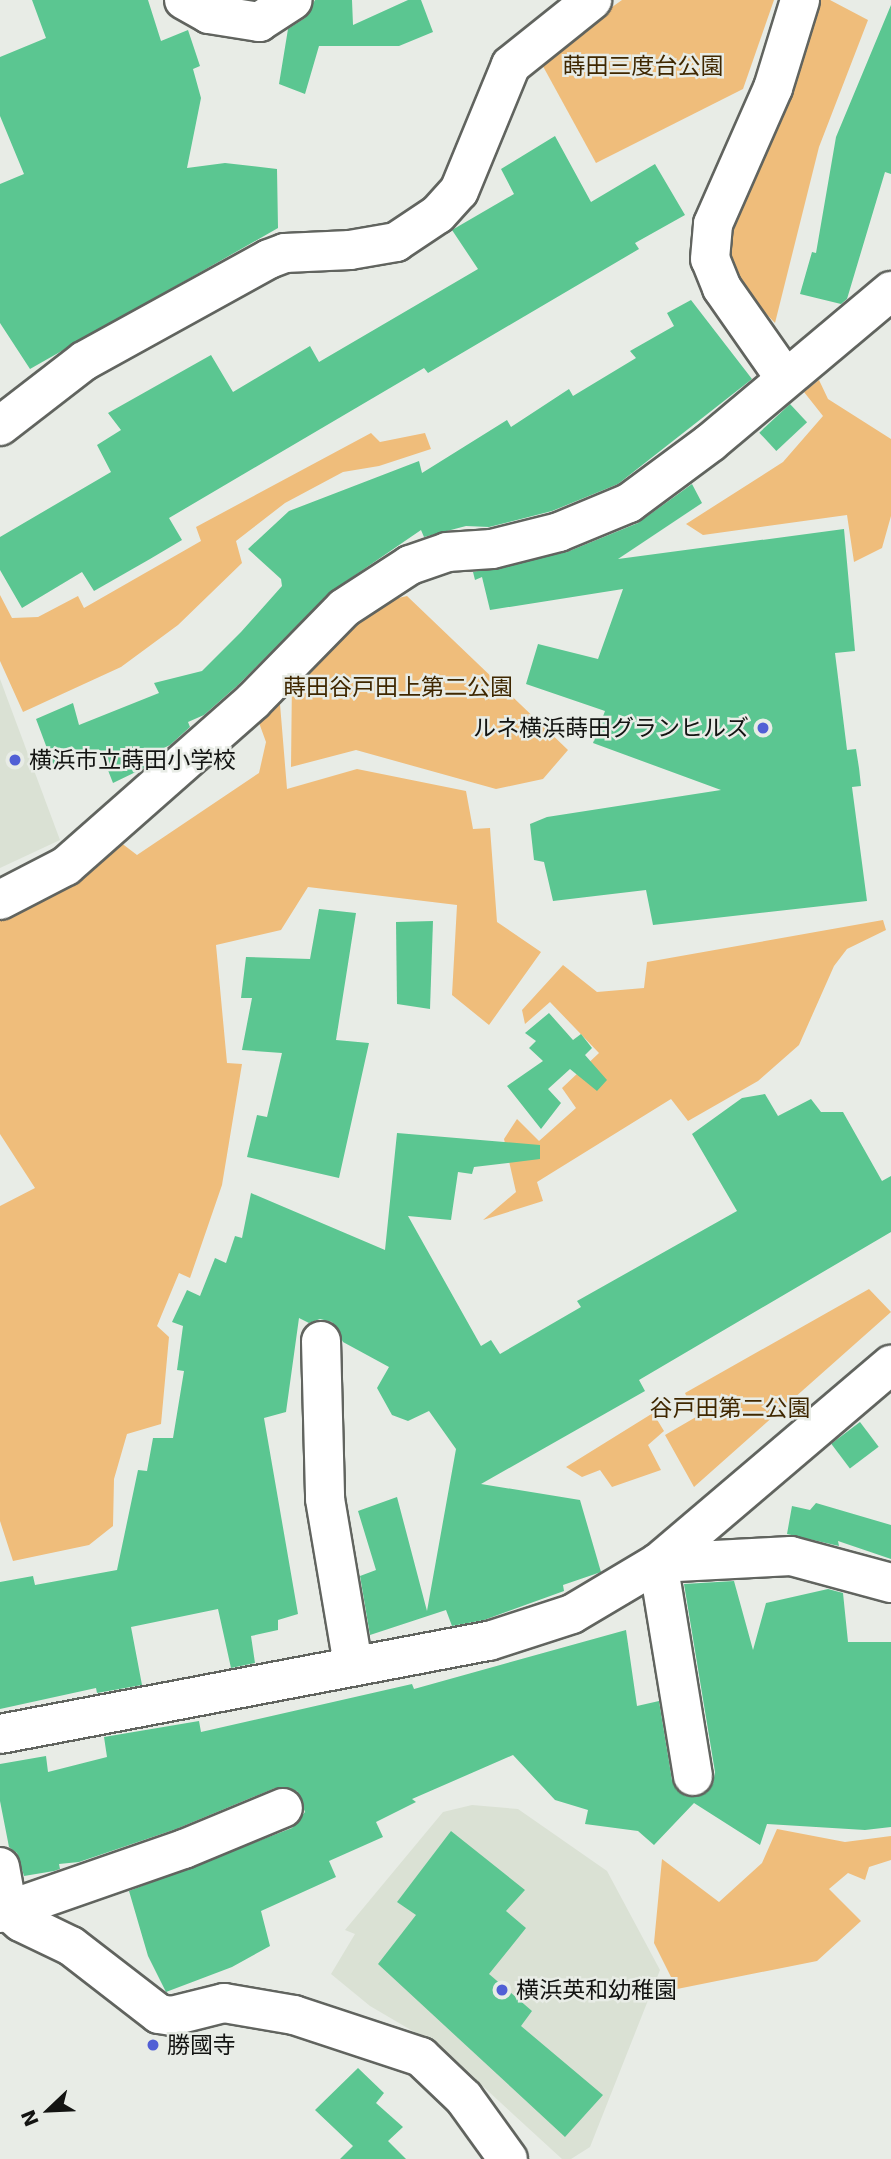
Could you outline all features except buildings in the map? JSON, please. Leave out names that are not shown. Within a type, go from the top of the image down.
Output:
[{"type":"street","points":[[184,0],[209,14],[259,22],[293,0]]},
{"type":"street","points":[[0,426],[84,361],[269,259],[285,253],[350,250],[396,242],[438,214],[459,191],[511,65],[592,0]]},
{"type":"street","points":[[785,378],[722,288],[710,259],[713,224],[773,88],[800,0]]},
{"type":"street","points":[[0,900],[66,866],[253,701],[344,608],[411,565],[447,552],[492,549],[559,532],[628,503],[711,442],[891,291]]},
{"type":"street","points":[[321,1341],[325,1499],[353,1665]]},
{"type":"street","points":[[0,1734],[353,1665],[489,1642],[572,1614],[658,1563],[891,1365]]},
{"type":"street","points":[[658,1563],[790,1556],[891,1583]]},
{"type":"street","points":[[658,1563],[692,1776]]},
{"type":"street","points":[[4,1912],[283,1808]]},
{"type":"street","points":[[0,1867],[4,1912]]},
{"type":"street","points":[[4,1912],[71,1945],[159,2014],[172,2016],[224,2003],[306,2018],[421,2057],[464,2098],[508,2159]]},
{"type":"shaded area","name":"横浜市立蒔田小学校","points":[[0,679],[60,840],[0,868]]},
{"type":"shaded area","name":"横浜英和幼稚園","points":[[472,1805],[518,1809],[607,1871],[660,1970],[590,2147],[571,2159],[562,2159],[440,2047],[370,2006],[331,1974],[355,1934],[345,1930],[443,1812]]},
{"type":"green space","name":"蒔田三度台公園","points":[[622,0],[774,0],[743,89],[596,163],[539,59]]},
{"type":"green space","points":[[820,0],[830,0],[868,20],[819,147],[775,323],[746,293],[729,254],[737,211],[785,105]]},
{"type":"green space","points":[[819,380],[828,399],[891,439],[891,516],[882,548],[854,562],[847,515],[703,535],[686,524],[783,462],[823,416],[804,392]]},
{"type":"green space","points":[[371,433],[380,442],[425,433],[431,449],[379,466],[343,472],[285,503],[236,541],[242,563],[178,625],[121,667],[23,712],[0,661],[0,595],[12,618],[38,617],[78,596],[84,608],[201,541],[196,527]]},
{"type":"green space","name":"蒔田谷戸田上第二公園","points":[[407,596],[568,750],[543,779],[496,789],[356,750],[291,767],[292,678],[381,602]]},
{"type":"green space","points":[[280,704],[287,789],[357,769],[466,791],[473,829],[490,828],[497,922],[541,952],[489,1025],[452,995],[457,905],[308,887],[281,930],[216,945],[227,1063],[242,1064],[222,1185],[190,1278],[179,1273],[157,1326],[169,1337],[161,1424],[127,1434],[114,1479],[113,1526],[89,1545],[13,1561],[0,1521],[0,1206],[35,1188],[0,1134],[0,917],[50,897],[120,842],[137,855],[259,773],[266,742],[258,720]]},
{"type":"green space","points":[[883,920],[886,930],[847,949],[834,966],[799,1045],[758,1081],[688,1121],[671,1099],[537,1182],[543,1201],[483,1220],[516,1192],[504,1139],[517,1119],[539,1141],[576,1108],[562,1088],[599,1053],[550,1002],[525,1024],[522,1010],[563,965],[597,992],[644,988],[647,962]]},
{"type":"green space","name":"谷戸田第二公園","points":[[869,1289],[891,1312],[694,1487],[665,1435],[696,1417],[685,1393]]},
{"type":"green space","points":[[653,1413],[664,1431],[648,1445],[661,1470],[612,1487],[600,1470],[582,1477],[566,1467]]},
{"type":"green space","points":[[777,1829],[845,1842],[891,1836],[891,1860],[869,1867],[865,1880],[848,1873],[829,1889],[861,1921],[817,1961],[677,1989],[654,1943],[662,1859],[719,1902],[762,1863]]},
{"type":"place","name":"ルネ横浜蒔田グランヒルズ","points":[[763,728]]},
{"type":"place","name":"横浜市立蒔田小学校","points":[[15,760]]},
{"type":"place","name":"横浜英和幼稚園","points":[[502,1990]]},
{"type":"place","name":"勝國寺","points":[[153,2045]]}]
